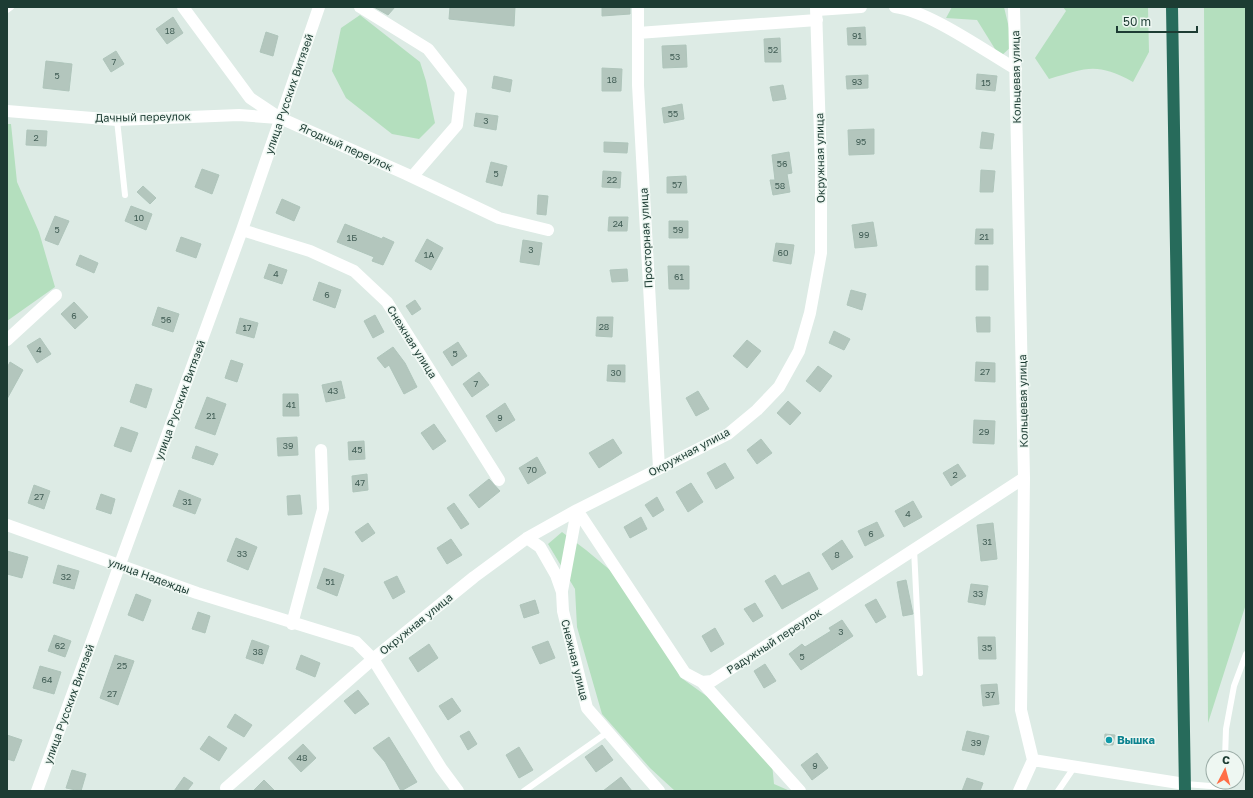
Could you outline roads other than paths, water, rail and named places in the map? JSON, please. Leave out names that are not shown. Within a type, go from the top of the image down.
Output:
[{"type":"highway","points":[[1172,7],[1185,788]]},
{"type":"street","points":[[183,7],[250,98],[280,118]]},
{"type":"street","name":"улица Русских Витязей","points":[[37,791],[242,230],[320,7]]},
{"type":"street","points":[[360,7],[428,49],[461,91],[457,125],[412,177]]},
{"type":"street","name":"Просторная улица","points":[[638,7],[638,85],[659,468]]},
{"type":"street","points":[[638,33],[861,7]]},
{"type":"street","points":[[895,7],[905,8],[939,23],[1016,69]]},
{"type":"street","name":"Кольцевая улица","points":[[1014,7],[1024,478],[1021,710],[1033,760]]},
{"type":"street","name":"Окружная улица","points":[[373,659],[474,577],[527,538],[577,510],[728,434],[757,410],[779,387],[799,351],[810,313],[821,253],[821,167],[817,12]]},
{"type":"street","name":"Дачный переулок","points":[[7,111],[117,120],[239,114],[280,118]]},
{"type":"street","name":"Ягодный переулок","points":[[280,118],[499,218],[548,230]]},
{"type":"street","name":"Снежная улица","points":[[242,230],[310,251],[354,271],[387,302],[499,480]]},
{"type":"street","points":[[7,340],[56,295]]},
{"type":"street","points":[[292,624],[323,509],[321,450]]},
{"type":"street","name":"Радужный переулок","points":[[702,682],[712,681],[1024,478]]},
{"type":"street","points":[[562,592],[577,510]]},
{"type":"street","points":[[577,510],[685,673],[702,682],[800,791]]},
{"type":"street","name":"улица Надежды","points":[[7,525],[197,593],[292,624],[356,642],[373,659],[441,768],[458,791]]},
{"type":"street","name":"Снежная улица","points":[[527,538],[540,546],[556,575],[562,592],[563,611],[587,708],[659,791]]},
{"type":"street","points":[[226,788],[373,659]]},
{"type":"street","points":[[1019,791],[1033,760],[1075,766],[1185,788]]},
{"type":"lane","points":[[7,10],[11,7]]},
{"type":"lane","points":[[117,120],[125,195]]},
{"type":"lane","points":[[914,549],[920,673]]},
{"type":"lane","points":[[1225,750],[1226,729],[1234,686],[1246,654]]},
{"type":"lane","points":[[524,791],[608,732]]},
{"type":"lane","points":[[1058,791],[1075,766]]},
{"type":"lane","points":[[1185,788],[1205,787]]},
{"type":"place","name":"Вышка","points":[[1109,740]]}]
